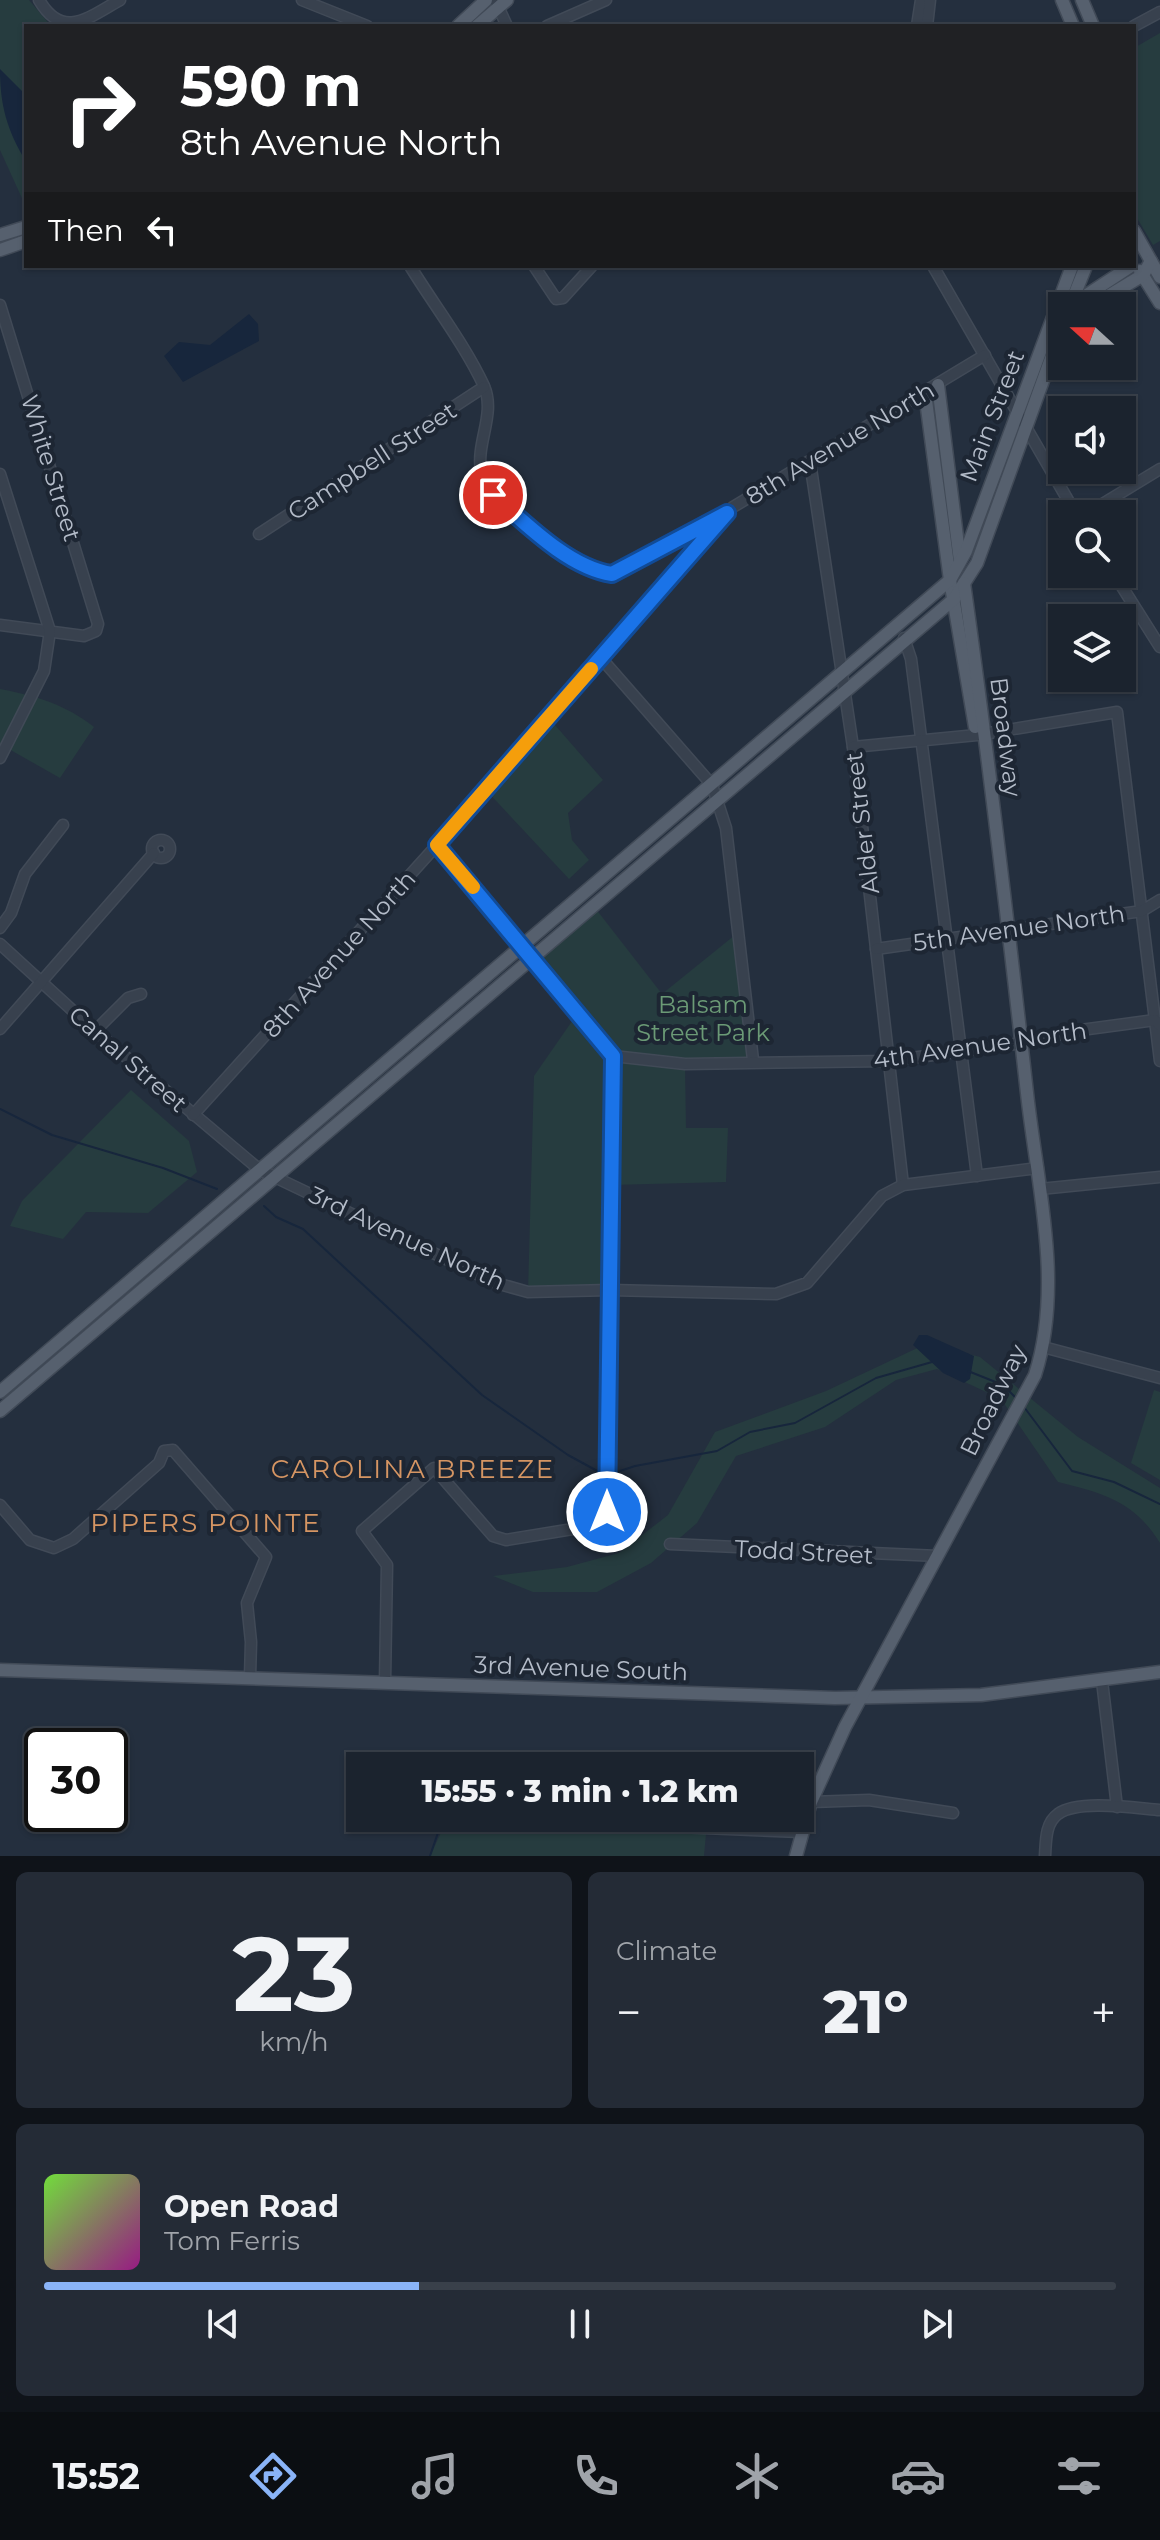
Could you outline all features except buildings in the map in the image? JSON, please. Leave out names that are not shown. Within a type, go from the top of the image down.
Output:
[{"type":"main road","points":[[460,24],[486,0]]},
{"type":"main road","points":[[1062,0],[1072,24]]},
{"type":"main road","points":[[1082,0],[1092,24]]},
{"type":"main road","points":[[479,24],[500,3]]},
{"type":"main road","points":[[0,235],[24,228]]},
{"type":"main road","points":[[1136,234],[1155,258],[1160,277]]},
{"type":"main road","points":[[0,250],[24,242]]},
{"type":"main road","points":[[1115,292],[1143,275],[1155,258]]},
{"type":"main road","points":[[1136,267],[1160,303]]},
{"type":"main road","name":"Main Street","points":[[1066,292],[1072,268]]},
{"type":"main road","points":[[1076,292],[1085,268]]},
{"type":"main road","points":[[1091,292],[1127,268]]},
{"type":"main road","name":"Main Street","points":[[950,580],[1017,412],[1048,344]]},
{"type":"main road","name":"Main Street","points":[[0,1411],[716,798],[954,599],[977,563],[1048,353]]},
{"type":"main road","name":"Broadway","points":[[814,1796],[862,1696],[1035,1375],[1043,1347],[1049,1282],[1038,1168],[1019,1044],[938,385]]},
{"type":"main road","name":"Broadway","points":[[925,393],[950,580],[980,734]]},
{"type":"main road","points":[[0,1392],[950,580]]},
{"type":"main road","name":"3rd Avenue South","points":[[0,1670],[710,1695],[862,1696],[981,1695],[1160,1672]]},
{"type":"main road","name":"Broadway","points":[[796,1856],[801,1832]]},
{"type":"street","points":[[39,0],[54,19],[73,23],[120,0]]},
{"type":"street","points":[[302,0],[362,24]]},
{"type":"street","points":[[552,24],[606,0]]},
{"type":"street","points":[[917,24],[921,0]]},
{"type":"street","points":[[927,24],[930,0]]},
{"type":"street","points":[[500,3],[506,24]]},
{"type":"street","points":[[1136,25],[1160,12]]},
{"type":"street","points":[[411,268],[484,387],[488,415],[480,453],[484,482],[493,495],[520,519],[599,572],[612,574],[727,513]]},
{"type":"street","points":[[535,268],[556,299],[563,298],[590,268]]},
{"type":"street","points":[[934,268],[1068,500]]},
{"type":"street","name":"White Street","points":[[0,305],[95,611],[96,631],[84,636],[50,631]]},
{"type":"street","name":"8th Avenue North","points":[[193,1115],[437,845],[727,513],[765,486],[810,462],[985,355]]},
{"type":"street","name":"Campbell Street","points":[[259,534],[484,387]]},
{"type":"street","name":"Alder Street","points":[[810,462],[853,747],[903,1185]]},
{"type":"street","points":[[1109,500],[1160,469]]},
{"type":"street","points":[[0,474],[50,631],[44,671],[0,758]]},
{"type":"street","points":[[1123,588],[1160,647]]},
{"type":"street","points":[[0,625],[50,631]]},
{"type":"street","points":[[904,638],[911,659],[977,1176]]},
{"type":"street","points":[[601,658],[712,785],[726,828],[753,1060]]},
{"type":"street","points":[[853,747],[980,734],[1117,712],[1118,744],[1158,1023],[1160,1061]]},
{"type":"street","points":[[0,928],[11,913],[25,874],[63,825]]},
{"type":"street","points":[[385,1682],[387,1565],[362,1531],[434,1468],[493,1536],[506,1540],[603,1521],[607,1512],[613,1056],[437,845]]},
{"type":"street","points":[[0,1029],[154,853]]},
{"type":"street","name":"5th Avenue North","points":[[876,949],[1142,911],[1160,900]]},
{"type":"street","name":"Canal Street","points":[[0,944],[95,1031],[260,1170]]},
{"type":"street","points":[[95,1031],[128,998],[141,994]]},
{"type":"street","name":"4th Avenue North","points":[[613,1056],[685,1064],[753,1060],[889,1061],[1019,1044],[1081,1030],[1158,1023]]},
{"type":"street","points":[[903,1185],[1038,1168]]},
{"type":"street","name":"3rd Avenue North","points":[[260,1170],[496,1283],[528,1292],[610,1290],[761,1296],[791,1290],[807,1283],[826,1265],[882,1196],[903,1185]]},
{"type":"street","points":[[1040,1189],[1160,1177]]},
{"type":"street","points":[[1043,1347],[1160,1378]]},
{"type":"street","points":[[0,1505],[37,1545],[54,1548],[62,1545],[159,1463],[164,1451],[173,1450],[266,1557],[247,1603],[250,1677]]},
{"type":"street","name":"Todd Street","points":[[670,1544],[938,1556]]},
{"type":"street","points":[[1102,1681],[1117,1807]]},
{"type":"street","points":[[814,1802],[869,1800],[953,1813]]},
{"type":"street","points":[[1045,1856],[1046,1832],[1056,1815],[1073,1807],[1160,1810]]},
{"type":"green space","points":[[0,0],[29,0],[49,24],[24,24],[24,203],[0,150]]},
{"type":"green space","points":[[1160,33],[1160,241],[1153,245],[1136,216],[1136,47]]},
{"type":"green space","points":[[0,689],[50,702],[94,727],[60,778],[0,744]]},
{"type":"green space","points":[[548,717],[603,780],[568,813],[572,840],[589,860],[569,879],[484,788]]},
{"type":"green space","name":"Balsam Street Park","points":[[592,904],[662,994],[740,931],[753,1060],[685,1065],[686,1128],[728,1128],[726,1182],[611,1185],[610,1290],[528,1292],[534,1076],[577,1014],[531,958]]},
{"type":"green space","points":[[131,1090],[189,1141],[197,1172],[148,1213],[86,1212],[63,1239],[10,1226],[22,1201]]},
{"type":"green space","points":[[928,1343],[980,1357],[1078,1437],[1160,1488],[1160,1543],[1128,1508],[1103,1495],[1058,1482],[1001,1399],[937,1369],[896,1380],[825,1427],[736,1456],[697,1523],[651,1563],[597,1592],[533,1592],[493,1576],[567,1567],[619,1553],[668,1515],[715,1432],[826,1391]]},
{"type":"green space","points":[[1154,1390],[1160,1392],[1160,1480],[1131,1463]]},
{"type":"green space","points":[[441,1832],[706,1834],[704,1856],[430,1856]]},
{"type":"water","points":[[0,69],[24,93],[24,158],[14,139],[1,95]]},
{"type":"water","points":[[249,314],[258,324],[259,341],[183,382],[164,356],[179,342],[210,345]]},
{"type":"water","points":[[919,1335],[927,1335],[974,1356],[970,1379],[964,1383],[943,1373],[913,1345]]},
{"type":"waterway","points":[[0,1109],[52,1135],[163,1168],[217,1189]]},
{"type":"waterway","points":[[264,1206],[276,1217],[303,1229],[482,1395],[568,1455],[601,1473]]},
{"type":"waterway","points":[[614,1473],[635,1466],[717,1451],[750,1432],[795,1423],[876,1378],[932,1362]]},
{"type":"waterway","points":[[968,1371],[1003,1385],[1017,1399]]},
{"type":"waterway","points":[[1024,1407],[1072,1471],[1114,1482],[1160,1504]]},
{"type":"waterway","points":[[430,1856],[438,1832]]},
{"type":"slow traffic","points":[[473,887],[437,845],[591,669]]},
{"type":"district","name":"CAROLINA BREEZE","points":[[413,1469]]},
{"type":"district","name":"PIPERS POINTE","points":[[206,1523]]},
{"type":"route","points":[[493,495],[569,555],[599,572],[612,574],[727,513],[437,845],[613,1056],[607,1512]]}]
